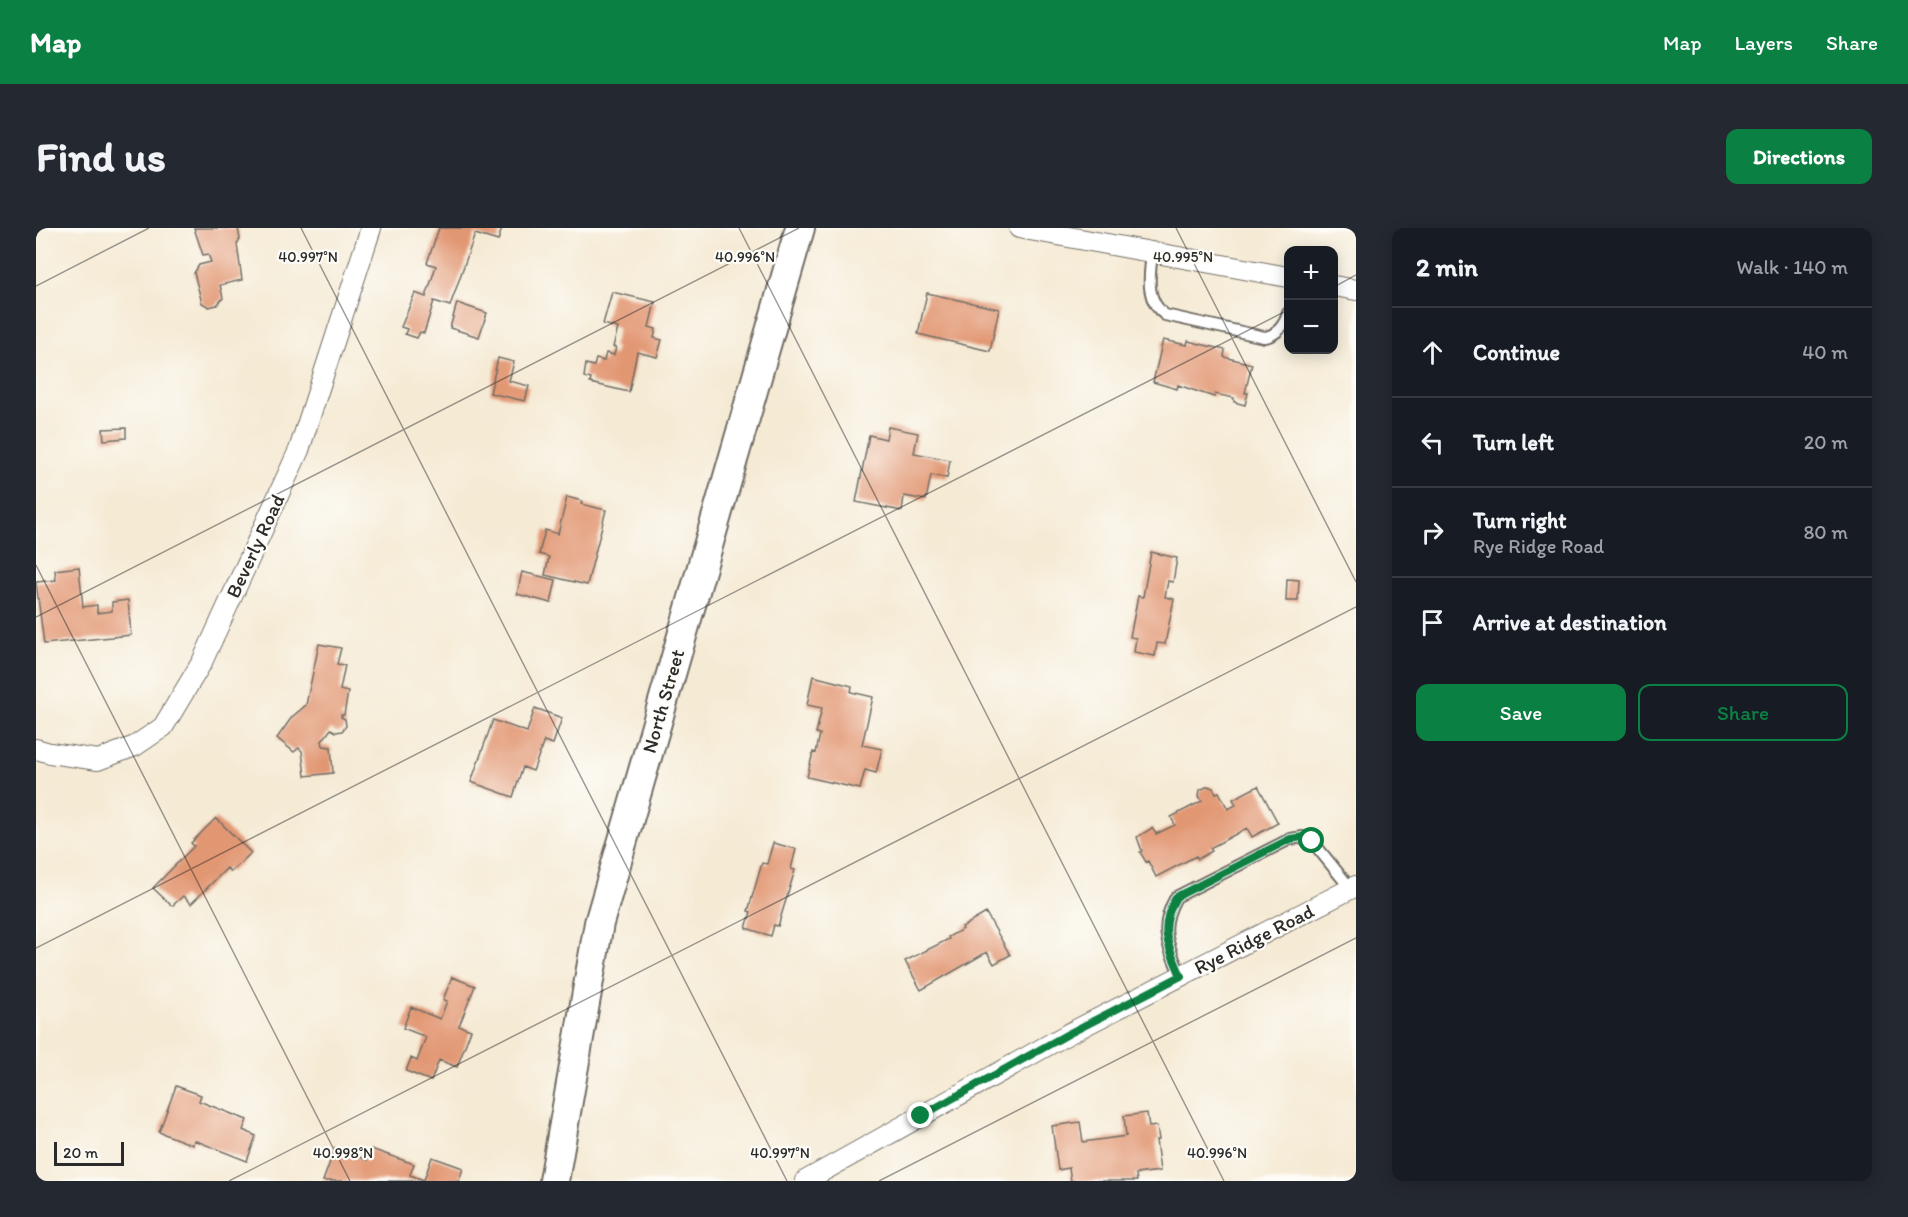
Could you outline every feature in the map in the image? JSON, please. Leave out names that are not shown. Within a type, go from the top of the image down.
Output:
[{"type":"main road","name":"North Street","points":[[554,1181],[599,923],[800,228]]},
{"type":"street","name":"Beverly Road","points":[[36,749],[98,760],[135,746],[163,727],[202,662],[299,450],[371,228]]},
{"type":"street","points":[[1019,228],[1284,276]]},
{"type":"street","points":[[1338,287],[1356,290]]},
{"type":"street","name":"Rye Ridge Road","points":[[805,1181],[1068,1034],[1354,887]]},
{"type":"lane","points":[[1152,252],[1149,288],[1153,301],[1165,315],[1264,337],[1272,336],[1284,320]]},
{"type":"lane","points":[[1181,976],[1165,930],[1167,913],[1176,897],[1207,881],[1290,839],[1303,837],[1312,841],[1354,887]]},
{"type":"building","points":[[194,228],[238,228],[240,239],[237,244],[242,280],[220,285],[223,298],[217,305],[209,307],[202,303],[194,273],[199,265],[211,262],[208,254],[203,255]]},
{"type":"building","points":[[439,228],[502,228],[498,241],[475,234],[450,306],[434,301],[424,333],[420,332],[417,338],[405,334],[407,329],[401,327],[415,293],[426,297],[436,266],[427,263]]},
{"type":"building","points":[[612,292],[655,302],[649,327],[656,329],[654,338],[662,340],[657,357],[637,352],[629,392],[590,383],[591,379],[584,377],[586,364],[594,366],[596,359],[604,361],[606,353],[614,355],[616,347],[613,347],[618,328],[603,324]]},
{"type":"building","points":[[927,293],[999,309],[990,351],[918,334]]},
{"type":"building","points":[[457,303],[487,313],[479,337],[450,328]]},
{"type":"building","points":[[1163,340],[1187,345],[1188,341],[1225,350],[1224,357],[1252,364],[1245,393],[1248,393],[1245,405],[1234,402],[1234,398],[1215,394],[1214,397],[1178,385],[1177,389],[1153,382]]},
{"type":"building","points":[[498,358],[514,362],[509,381],[529,386],[525,401],[490,393]]},
{"type":"building","points":[[888,427],[918,433],[914,453],[950,460],[947,478],[931,475],[926,500],[904,496],[902,511],[856,502],[869,435],[886,439]]},
{"type":"building","points":[[126,428],[126,438],[104,440],[103,429]]},
{"type":"building","points":[[567,497],[582,501],[581,504],[606,510],[587,585],[545,575],[549,557],[539,554],[545,530],[558,534]]},
{"type":"building","points":[[1151,552],[1177,558],[1173,582],[1168,581],[1165,597],[1174,599],[1165,644],[1157,643],[1155,656],[1134,652],[1136,638],[1130,637],[1138,596],[1143,597]]},
{"type":"building","points":[[79,567],[83,607],[97,605],[97,613],[112,611],[112,602],[128,600],[131,635],[44,644],[36,582],[56,580],[55,570]]},
{"type":"building","points":[[522,572],[556,580],[551,603],[517,594]]},
{"type":"building","points":[[1287,579],[1299,580],[1298,601],[1286,601]]},
{"type":"building","points":[[319,644],[341,648],[337,664],[345,665],[340,690],[348,692],[344,715],[341,715],[345,719],[346,726],[342,731],[336,732],[331,729],[322,741],[323,746],[331,747],[333,773],[305,776],[302,751],[299,748],[294,752],[277,738],[292,717],[306,705]]},
{"type":"building","points":[[813,676],[852,686],[851,692],[873,697],[862,745],[882,749],[876,773],[865,770],[860,789],[807,777],[813,752],[816,753],[820,734],[816,733],[822,708],[807,705]]},
{"type":"building","points":[[535,708],[562,718],[553,744],[544,741],[533,771],[523,767],[513,797],[471,782],[493,720],[527,732]]},
{"type":"building","points":[[1208,786],[1216,793],[1219,792],[1228,809],[1236,805],[1233,799],[1258,786],[1278,823],[1252,837],[1247,828],[1210,848],[1212,851],[1198,859],[1196,856],[1156,877],[1148,861],[1146,862],[1140,852],[1142,851],[1137,837],[1152,828],[1156,834],[1175,825],[1171,817],[1202,801],[1199,796],[1200,790]]},
{"type":"building","points":[[216,818],[251,853],[231,872],[227,868],[191,904],[183,896],[172,906],[153,888],[194,846],[191,843]]},
{"type":"building","points":[[773,843],[796,849],[791,869],[795,870],[778,926],[774,925],[771,936],[746,928],[751,912],[748,911],[762,863],[767,864]]},
{"type":"building","points":[[986,913],[1010,955],[994,964],[987,952],[921,990],[905,961],[949,939],[948,937],[963,929],[962,927]]},
{"type":"building","points":[[452,977],[475,986],[459,1026],[471,1030],[457,1067],[439,1060],[431,1081],[406,1071],[411,1058],[417,1061],[426,1037],[403,1028],[411,1007],[440,1019],[447,1001],[443,1000]]},
{"type":"building","points":[[176,1086],[201,1095],[199,1101],[247,1120],[243,1130],[256,1136],[247,1161],[194,1140],[193,1145],[159,1132]]},
{"type":"building","points":[[1147,1113],[1149,1127],[1157,1126],[1159,1140],[1156,1140],[1160,1171],[1136,1174],[1137,1181],[1071,1181],[1069,1168],[1058,1170],[1052,1126],[1080,1122],[1083,1142],[1126,1136],[1124,1116]]},
{"type":"building","points":[[335,1148],[367,1160],[371,1149],[414,1164],[410,1175],[424,1180],[432,1157],[463,1168],[459,1181],[323,1181]]},
{"type":"route","points":[[921,1116],[1068,1034],[1181,976],[1165,930],[1167,913],[1176,897],[1290,839],[1303,837],[1312,841]]}]
